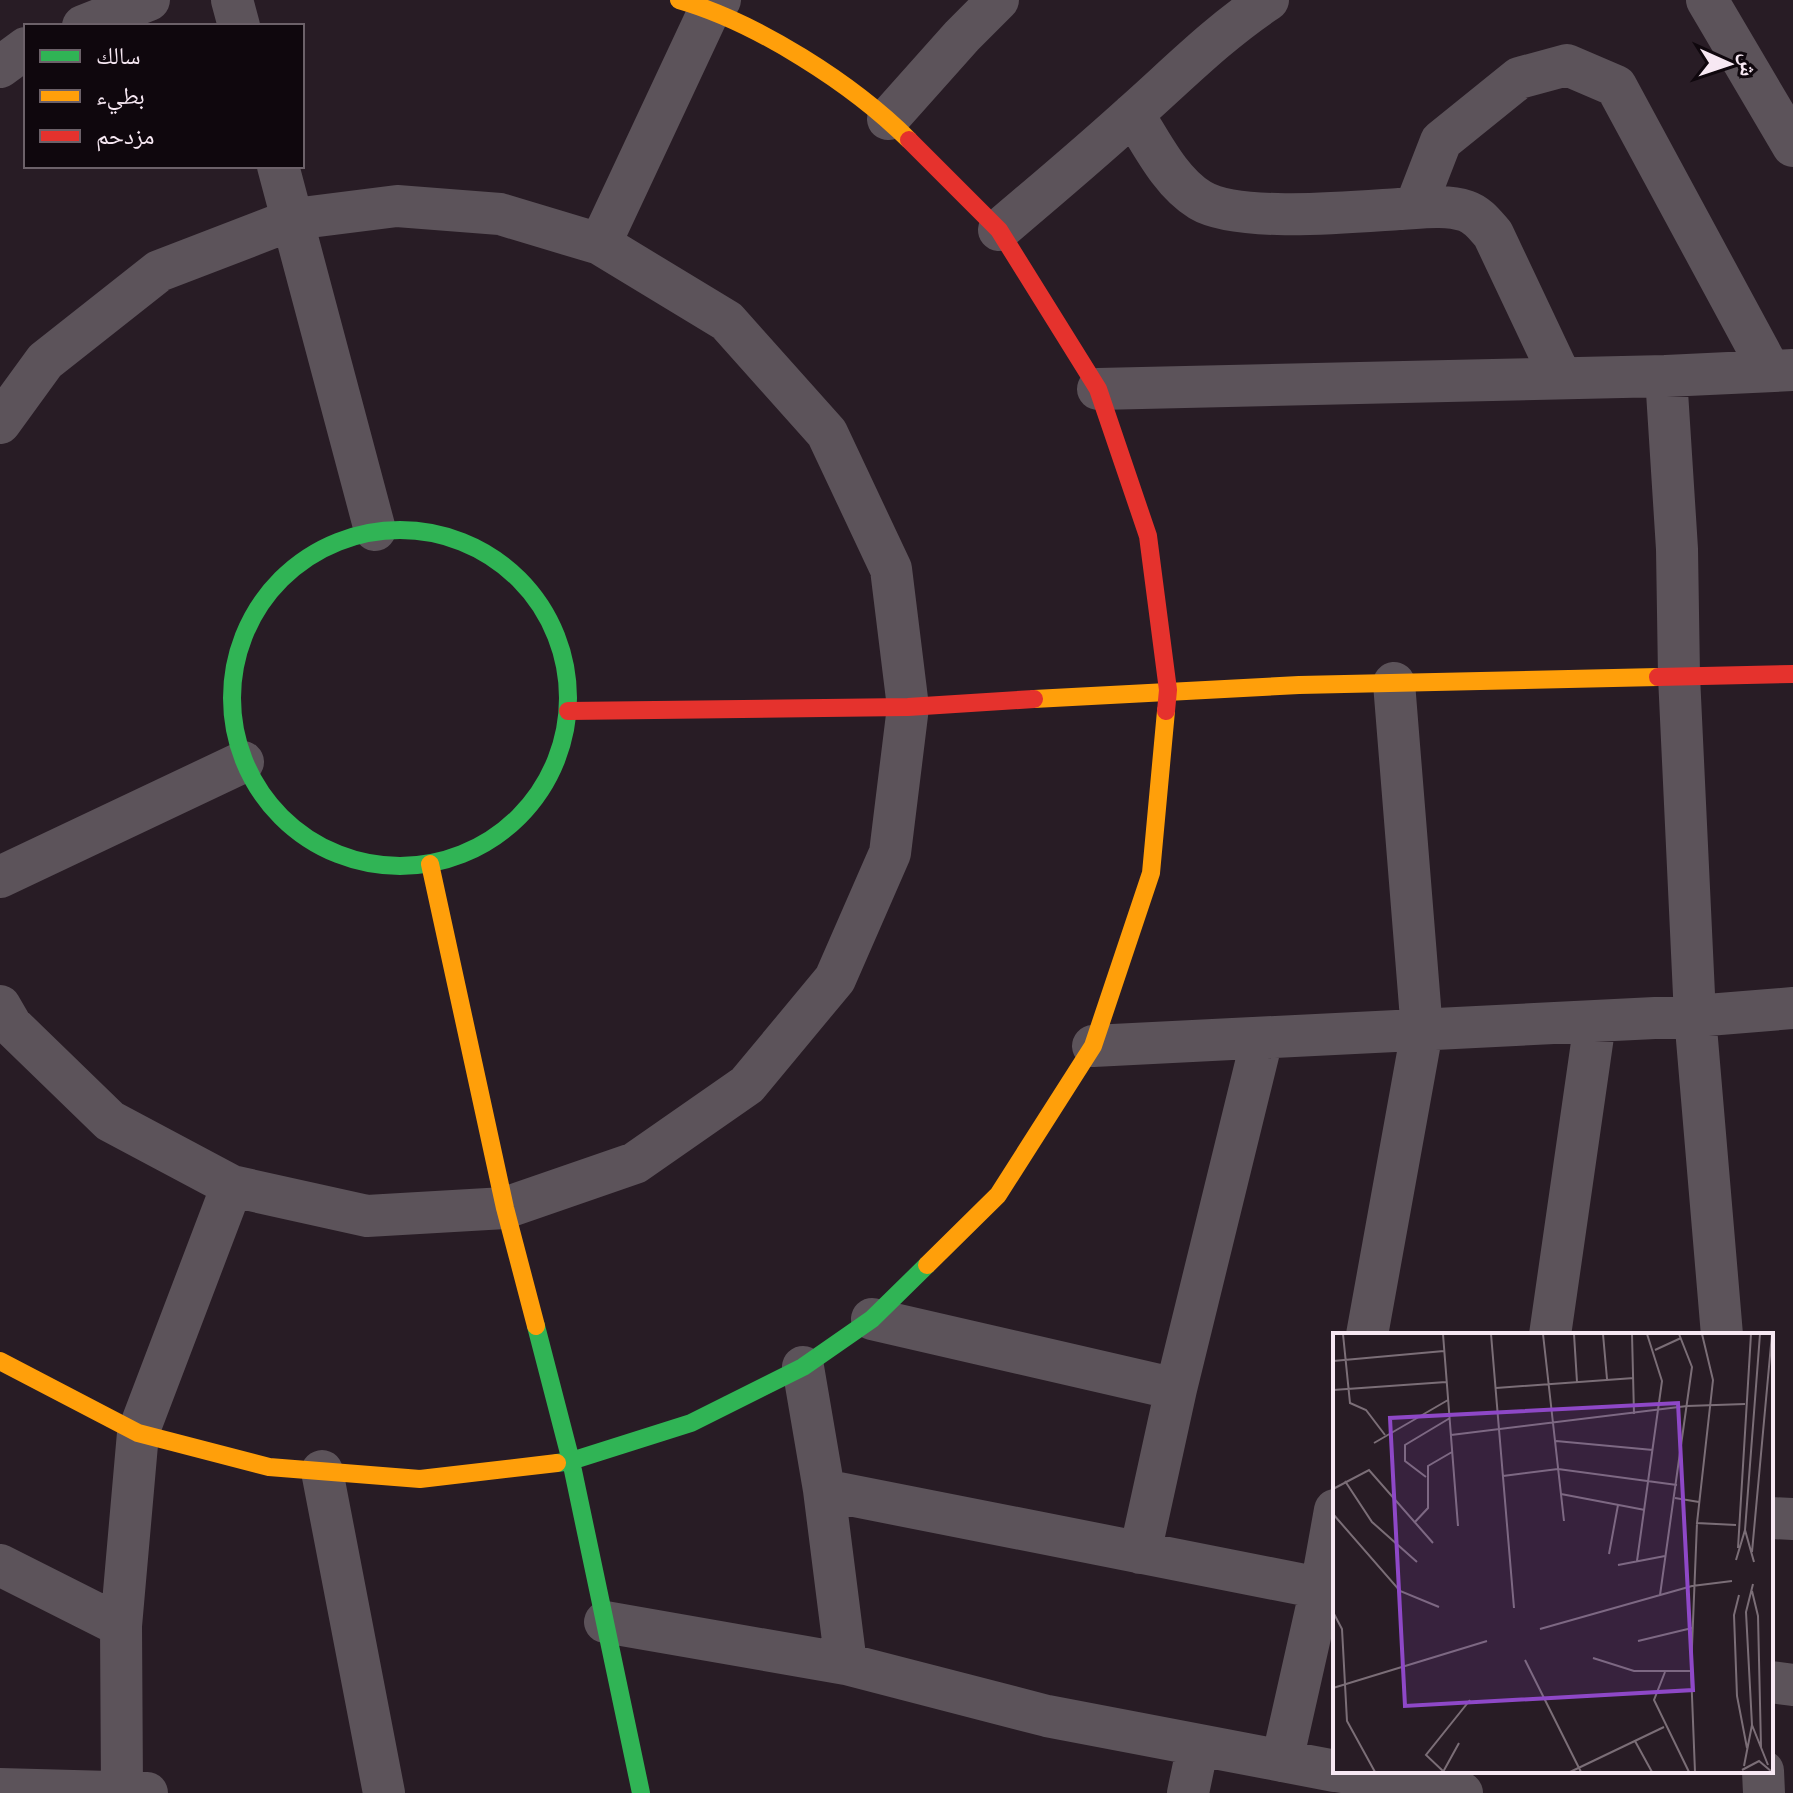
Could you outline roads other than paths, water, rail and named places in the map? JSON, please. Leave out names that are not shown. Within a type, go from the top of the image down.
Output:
[{"type":"street","points":[[88,24],[149,0]]},
{"type":"street","points":[[232,0],[238,24]]},
{"type":"street","points":[[888,119],[998,0]]},
{"type":"street","points":[[999,230],[1186,64],[1242,17],[1268,0]]},
{"type":"street","points":[[1707,0],[1793,146]]},
{"type":"street","points":[[0,1361],[138,1433],[269,1467],[420,1479],[571,1461],[691,1423],[803,1367],[872,1319],[998,1195],[1093,1046],[1151,873],[1168,690],[1148,536],[1098,389],[999,230],[888,119],[794,52],[703,3],[600,244]]},
{"type":"street","points":[[0,67],[24,49]]},
{"type":"street","points":[[1098,389],[1782,371],[1616,86],[1567,65],[1519,78],[1441,141],[1415,208]]},
{"type":"street","points":[[1133,114],[1181,183],[1199,199],[1220,209],[1332,214],[1415,208],[1465,210],[1480,219],[1493,234],[1561,378]]},
{"type":"street","points":[[279,168],[375,530]]},
{"type":"street","points":[[0,1006],[11,1025],[110,1121],[232,1186],[367,1216],[505,1208],[635,1163],[747,1085],[835,979],[890,853],[908,707],[891,569],[827,433],[727,321],[600,244],[500,214],[456,210],[397,206],[294,219],[159,271],[45,361],[4,409]]},
{"type":"street","points":[[1666,376],[1677,549],[1679,676],[1695,1016],[1722,1333]]},
{"type":"street","points":[[375,530],[425,530],[473,545],[515,574],[546,614],[564,660],[568,711],[555,764],[525,811],[482,845],[430,864],[385,867],[340,856],[299,834],[266,801],[243,762],[231,702],[240,641],[270,588],[317,550],[375,530]]},
{"type":"street","points":[[568,711],[908,707],[1168,690],[1793,674]]},
{"type":"street","points":[[1367,1333],[1422,1031],[1394,683]]},
{"type":"street","points":[[0,877],[243,762]]},
{"type":"street","points":[[430,864],[505,1208],[571,1461],[641,1793]]},
{"type":"street","points":[[1093,1046],[1595,1022],[1793,1008]]},
{"type":"street","points":[[1550,1333],[1595,1022]]},
{"type":"street","points":[[1140,1553],[1176,1389],[1262,1039]]},
{"type":"street","points":[[0,1789],[134,1792],[121,1626],[138,1433],[232,1186]]},
{"type":"street","points":[[872,1319],[1176,1389]]},
{"type":"street","points":[[803,1367],[824,1490],[846,1664]]},
{"type":"street","points":[[322,1471],[384,1793]]},
{"type":"street","points":[[824,1490],[1328,1590]]},
{"type":"street","points":[[1773,1518],[1793,1519]]},
{"type":"street","points":[[1282,1761],[1328,1590],[1333,1533]]},
{"type":"street","points":[[0,1565],[121,1626]]},
{"type":"street","points":[[605,1622],[846,1664],[1047,1716],[1333,1770]]},
{"type":"street","points":[[1773,1682],[1793,1685]]},
{"type":"street","points":[[1188,1793],[1198,1745]]},
{"type":"street","points":[[1347,1773],[1462,1793]]},
{"type":"street","points":[[1763,1773],[1764,1793]]}]
